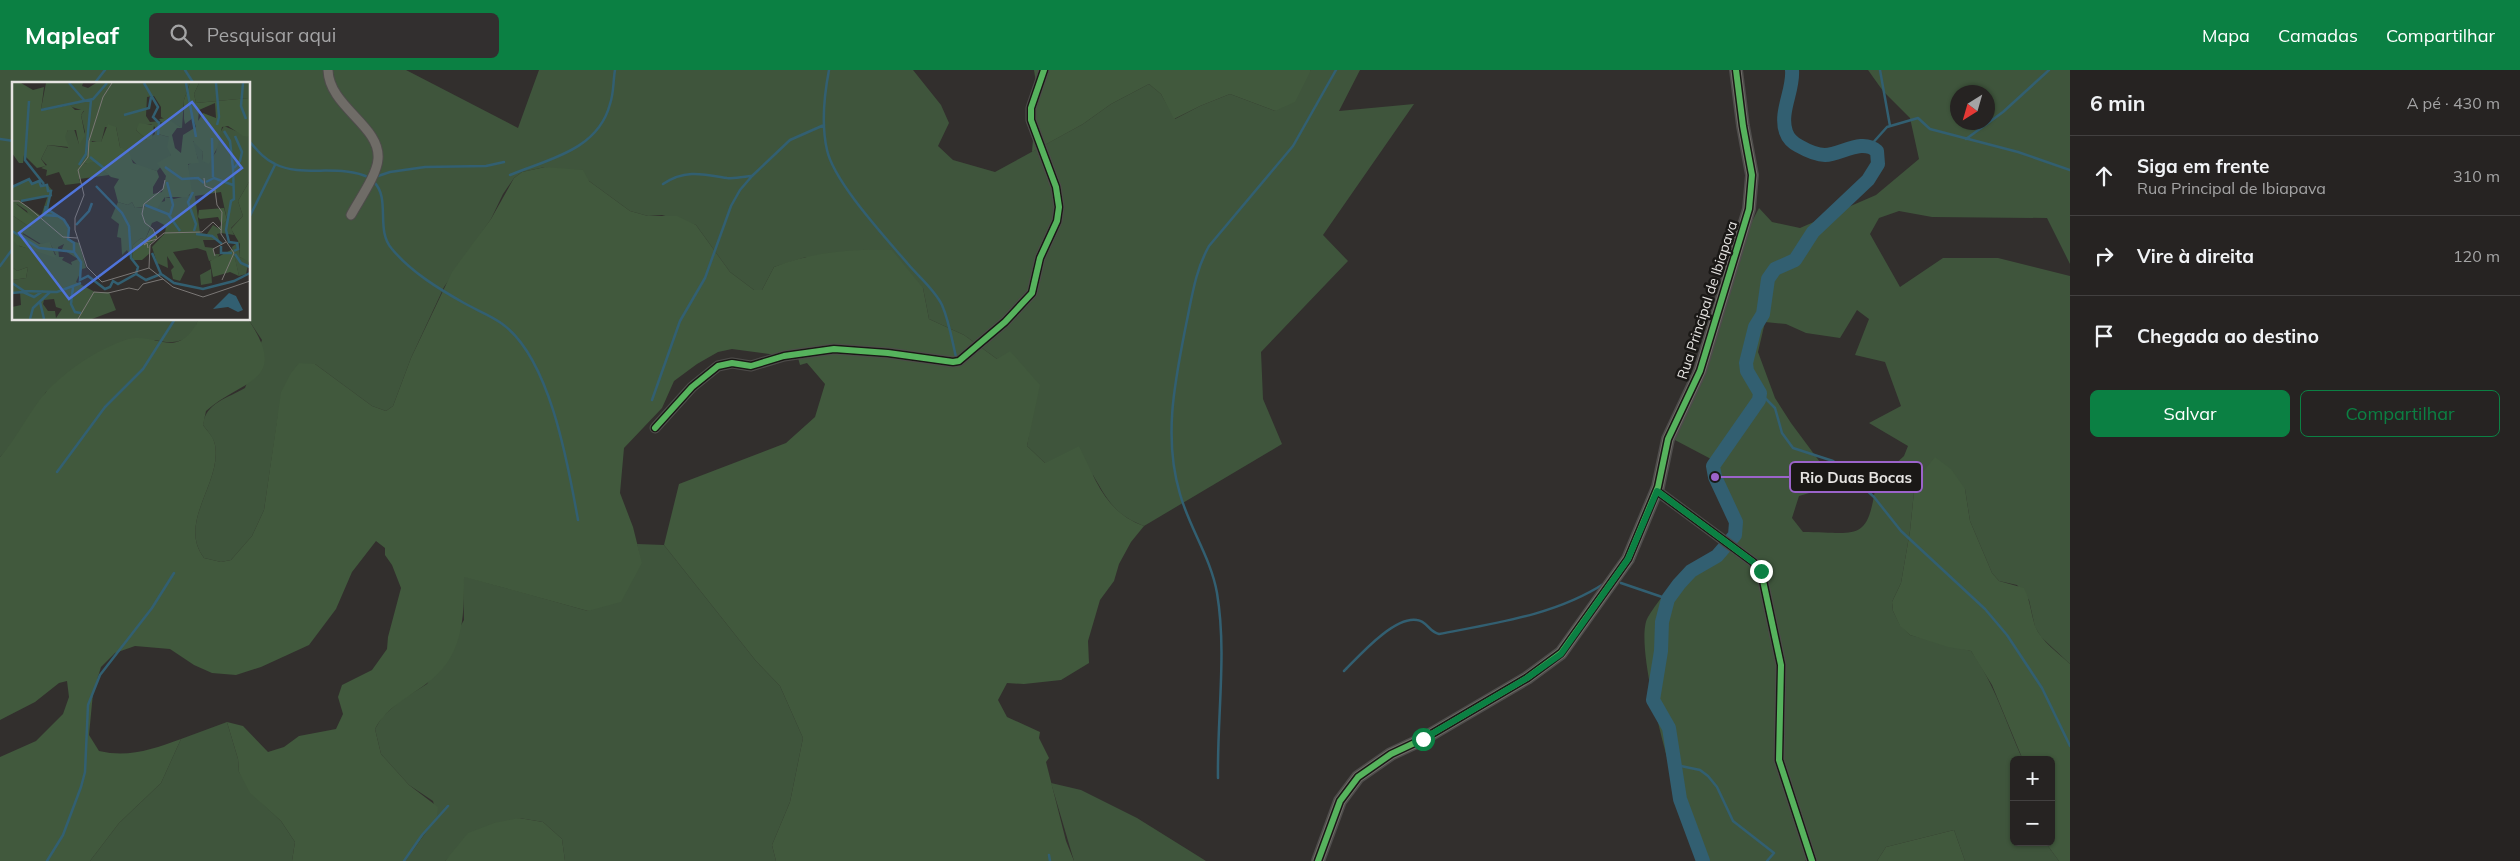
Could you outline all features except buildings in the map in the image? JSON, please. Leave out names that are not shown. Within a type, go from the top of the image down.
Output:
[{"type":"street","points":[[328,70],[329,81],[336,97],[370,136],[377,149],[376,167],[351,215]]},
{"type":"street","points":[[655,428],[692,387],[718,366],[732,363],[751,366],[784,356],[834,350],[888,353],[953,362],[959,361],[1005,322],[1032,293],[1040,258],[1057,221],[1059,211],[1056,187],[1032,128],[1031,120],[1031,108],[1044,70]]},
{"type":"street","name":"Rua Principal de Ibiapava","points":[[1318,861],[1340,801],[1358,777],[1390,754],[1423,739],[1527,678],[1561,654],[1628,559],[1657,491],[1668,439],[1700,371],[1749,209],[1752,175],[1743,126],[1736,70]]},
{"type":"street","points":[[1657,491],[1756,565],[1763,576],[1781,665],[1779,760],[1812,861]]},
{"type":"green space","points":[[0,70],[406,70],[518,128],[539,70],[913,70],[941,105],[949,123],[938,146],[953,160],[995,172],[1083,124],[1111,104],[1149,84],[1161,94],[1175,119],[1230,94],[1275,111],[1311,70],[1360,70],[1339,111],[1414,104],[1323,235],[1348,261],[1261,352],[1263,399],[1282,444],[1144,526],[1126,517],[1113,506],[1093,475],[1045,463],[1027,446],[1031,422],[997,359],[964,335],[929,319],[923,288],[806,257],[774,267],[762,290],[754,290],[730,272],[696,225],[662,215],[648,216],[630,211],[589,181],[545,167],[522,172],[514,178],[503,194],[491,219],[444,287],[411,358],[393,406],[386,411],[372,406],[315,364],[278,416],[264,510],[252,536],[231,560],[221,562],[204,558],[197,544],[195,531],[197,517],[215,460],[214,442],[203,425],[205,418],[208,411],[218,402],[245,388],[262,340],[249,320],[250,82],[12,82],[12,320],[198,320],[192,333],[182,340],[169,342],[155,340],[46,392],[15,441],[0,457]]},
{"type":"green space","points":[[1034,70],[1311,70],[1295,102],[1275,111],[1230,94],[1174,119],[1161,94],[1149,84],[1111,104],[1083,124],[1032,152],[1037,89]]},
{"type":"green space","points":[[1868,70],[2070,70],[2070,264],[2047,218],[1932,217],[1899,211],[1879,218],[1870,234],[1900,287],[1943,258],[1998,258],[2070,276],[2070,664],[2041,637],[2035,627],[2029,600],[2017,585],[1999,581],[1992,573],[1970,521],[1965,489],[1915,482],[1910,531],[1901,583],[1892,602],[1893,611],[1900,625],[1910,635],[1971,651],[1994,690],[2021,756],[2010,756],[2010,846],[2048,846],[2059,861],[1965,861],[1954,830],[1886,847],[1877,861],[1810,861],[1809,858],[1805,861],[1700,861],[1683,812],[1662,737],[1646,663],[1644,635],[1648,617],[1670,587],[1707,560],[1723,543],[1735,524],[1711,459],[1673,439],[1736,252],[1759,208],[1772,222],[1800,228],[1876,195],[1919,159],[1910,118],[1883,91]],"holes":[[[1857,310],[1869,319],[1855,355],[1885,362],[1901,406],[1869,423],[1908,446],[1904,456],[1876,482],[1873,502],[1864,525],[1848,533],[1803,532],[1792,518],[1799,496],[1837,485],[1775,398],[1758,352],[1765,322],[1786,324],[1806,333],[1840,338]]]},
{"type":"green space","points":[[545,167],[583,170],[589,181],[630,211],[648,216],[677,216],[696,225],[730,272],[754,290],[762,290],[774,267],[788,262],[832,252],[892,250],[923,288],[929,319],[964,335],[997,359],[1010,351],[1040,385],[1027,446],[1045,463],[1079,446],[1103,494],[1111,504],[1131,520],[1144,526],[1131,542],[1119,564],[1114,581],[1100,600],[1088,641],[1089,663],[1061,680],[1024,684],[1007,683],[998,700],[1007,717],[1040,732],[1039,738],[1049,758],[1046,762],[1066,841],[1074,861],[776,861],[772,845],[790,802],[803,738],[780,686],[756,661],[664,545],[679,484],[786,443],[815,417],[825,384],[807,363],[800,365],[798,358],[732,349],[718,352],[697,364],[674,381],[662,408],[624,448],[620,493],[633,527],[642,563],[621,602],[588,611],[464,577],[462,622],[455,649],[448,662],[426,684],[391,709],[375,729],[381,754],[409,785],[438,807],[437,817],[405,861],[292,861],[295,842],[281,821],[250,793],[239,772],[238,759],[227,722],[243,726],[268,752],[284,747],[299,736],[336,729],[343,714],[338,697],[342,685],[372,670],[387,649],[388,637],[401,588],[392,565],[385,555],[385,548],[376,541],[352,572],[336,609],[309,645],[261,667],[236,675],[212,673],[194,665],[170,649],[135,646],[115,653],[101,667],[93,693],[89,735],[99,751],[110,753],[131,753],[151,749],[181,739],[161,783],[119,823],[90,861],[0,861],[0,757],[36,741],[63,714],[69,697],[67,681],[59,683],[35,702],[0,720],[0,457],[47,391],[74,367],[98,352],[122,341],[138,338],[173,343],[185,338],[198,320],[249,320],[260,340],[265,356],[263,368],[257,377],[206,411],[203,425],[214,442],[215,460],[197,517],[195,531],[197,544],[204,558],[221,562],[231,560],[252,536],[264,510],[281,392],[291,373],[299,363],[315,364],[372,406],[386,411],[393,406],[411,358],[452,272],[491,219],[514,178],[522,172]]},
{"type":"green space","points":[[1935,457],[1951,469],[1965,489],[1970,521],[1992,573],[1999,581],[2024,588],[2035,626],[2041,637],[2070,664],[2070,861],[2059,861],[2048,846],[2055,846],[2055,756],[2021,756],[1992,685],[1971,651],[1948,647],[1910,635],[1900,626],[1893,611],[1892,602],[1901,583],[1910,531],[1915,482]]},
{"type":"green space","points":[[637,544],[664,545],[756,661],[780,686],[803,738],[790,802],[772,845],[776,861],[565,861],[562,839],[543,822],[519,818],[451,855],[445,861],[405,861],[437,817],[433,801],[409,785],[381,754],[375,729],[382,717],[401,700],[427,684],[464,620],[463,576],[588,611],[641,563]]},
{"type":"green space","points":[[227,722],[238,759],[239,772],[264,805],[281,821],[295,842],[292,861],[90,861],[119,823],[161,783],[181,739]]},
{"type":"green space","points":[[1051,783],[1081,790],[1137,818],[1206,861],[1074,861]]},
{"type":"green space","points":[[519,818],[543,822],[562,839],[565,861],[445,861],[468,833],[494,823]]},
{"type":"green space","points":[[1954,830],[1965,861],[1877,861],[1886,847]]},
{"type":"waterway","points":[[96,82],[105,70]]},
{"type":"waterway","points":[[185,70],[193,82]]},
{"type":"waterway","points":[[510,175],[570,151],[595,132],[604,120],[610,104],[615,70]]},
{"type":"waterway","points":[[829,70],[824,120],[825,140],[832,163],[839,178],[874,225],[939,299],[947,317],[956,357]]},
{"type":"waterway","points":[[1218,778],[1221,662],[1220,616],[1217,593],[1210,567],[1184,506],[1175,473],[1172,451],[1172,409],[1178,367],[1194,284],[1204,255],[1209,246],[1293,146],[1336,70]]},
{"type":"waterway","points":[[1703,861],[1680,799],[1669,728],[1653,700],[1661,651],[1662,622],[1668,599],[1679,584],[1691,571],[1717,556],[1735,535],[1736,522],[1715,477],[1713,466],[1759,400],[1760,393],[1747,371],[1746,363],[1755,327],[1763,314],[1768,279],[1775,269],[1795,260],[1813,232],[1868,180],[1878,164],[1877,151],[1871,147],[1858,146],[1822,155],[1805,149],[1791,140],[1786,132],[1784,117],[1791,85],[1792,70]]},
{"type":"waterway","points":[[1880,70],[1890,126]]},
{"type":"waterway","points":[[1966,139],[2003,112],[2049,70]]},
{"type":"waterway","points":[[1870,146],[1887,127],[1918,118],[1930,129],[2018,152],[2070,170]]},
{"type":"waterway","points":[[652,400],[680,321],[705,278],[731,206],[740,190],[790,140],[824,125]]},
{"type":"waterway","points":[[0,139],[12,141]]},
{"type":"waterway","points":[[250,142],[267,160],[286,168],[309,171],[347,171],[370,178]]},
{"type":"waterway","points":[[375,177],[390,172],[425,167],[486,166],[504,162]]},
{"type":"waterway","points":[[250,216],[275,165]]},
{"type":"waterway","points":[[663,184],[671,179],[687,174],[730,178],[751,176]]},
{"type":"waterway","points":[[374,182],[382,197],[384,233],[392,249],[417,273],[435,286],[501,323],[518,339],[532,360],[554,413],[569,470],[578,520]]},
{"type":"waterway","points":[[0,266],[12,250]]},
{"type":"waterway","points":[[57,472],[105,407],[143,369],[174,320]]},
{"type":"waterway","points":[[1760,393],[1775,408],[1782,433],[1793,448],[1833,461],[1845,470],[1874,497],[1901,531],[1985,609],[2007,635],[2042,688],[2070,746]]},
{"type":"waterway","points":[[47,861],[63,835],[81,787],[85,772],[88,705],[100,675],[152,608],[174,573]]},
{"type":"waterway","points":[[1344,671],[1388,630],[1408,620],[1420,621],[1439,634],[1482,626],[1546,610],[1586,594],[1605,583]]},
{"type":"waterway","points":[[1621,583],[1668,599]]},
{"type":"waterway","points":[[1676,765],[1700,770],[1708,776],[1717,787],[1733,821],[1774,853],[1767,861]]},
{"type":"waterway","points":[[404,861],[422,835],[448,806]]},
{"type":"waterway","points":[[1049,855],[1050,861]]},
{"type":"cycle path","points":[[655,428],[692,387],[718,366],[732,363],[751,366],[784,356],[834,349],[888,353],[953,362],[959,361],[1005,322],[1032,293],[1040,258],[1057,221],[1059,207],[1056,187],[1031,120],[1031,108],[1044,70]]},
{"type":"cycle path","points":[[1318,861],[1340,801],[1358,777],[1391,754],[1423,739],[1527,678],[1561,653],[1628,559],[1658,487],[1668,439],[1700,371],[1749,209],[1752,175],[1743,126],[1736,70]]},
{"type":"cycle path","points":[[1657,491],[1753,562],[1761,571],[1781,665],[1779,760],[1812,861]]},
{"type":"place","name":"Rio Duas Bocas","points":[[1715,477]]},
{"type":"route","points":[[1423,739],[1527,678],[1561,654],[1628,559],[1657,491],[1753,562],[1761,571]]}]
